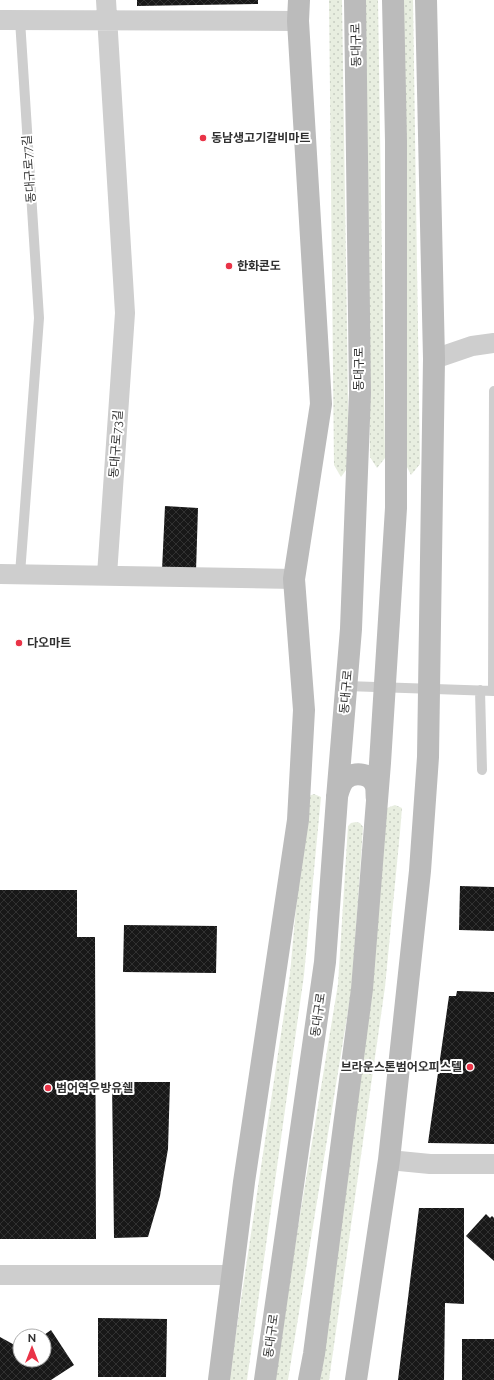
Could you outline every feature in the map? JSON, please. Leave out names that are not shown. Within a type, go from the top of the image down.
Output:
[{"type":"main road","name":"동대구로","points":[[265,1380],[326,962],[337,798],[351,629],[360,393],[355,0]]},
{"type":"main road","points":[[308,1380],[314,1354],[362,989],[385,687],[396,508],[396,141],[393,0]]},
{"type":"main road","points":[[356,1380],[389,1160],[420,871],[428,756],[434,358],[426,0]]},
{"type":"main road","points":[[219,1380],[246,1174],[298,820],[304,710],[294,579],[321,404],[298,10]]},
{"type":"main road","points":[[337,798],[341,783],[345,779],[352,775],[362,774],[372,780],[376,786],[377,804]]},
{"type":"street","points":[[0,20],[20,20],[106,10],[298,10]]},
{"type":"street","name":"동대구로73길","points":[[106,10],[125,313],[107,575]]},
{"type":"street","points":[[434,358],[472,346],[494,343]]},
{"type":"street","points":[[0,574],[294,579]]},
{"type":"street","points":[[389,1160],[430,1164],[494,1164]]},
{"type":"street","points":[[0,1275],[232,1275]]},
{"type":"lane","name":"동대구로77길","points":[[20,20],[39,318],[20,574]]},
{"type":"lane","points":[[346,686],[493,691],[494,391]]},
{"type":"lane","points":[[480,690],[482,770]]},
{"type":"shaded area","points":[[329,0],[342,0],[349,466],[341,477],[334,465]]},
{"type":"shaded area","points":[[365,0],[378,0],[385,458],[377,468],[370,457]]},
{"type":"shaded area","points":[[400,0],[413,0],[420,464],[411,475],[405,463]]},
{"type":"shaded area","points":[[314,794],[321,797],[304,975],[247,1380],[229,1380],[290,974],[306,797]]},
{"type":"shaded area","points":[[395,805],[402,808],[385,987],[329,1380],[314,1380],[387,808]]},
{"type":"shaded area","points":[[351,823],[360,823],[363,827],[352,986],[288,1380],[273,1380],[338,984],[348,826]]},
{"type":"building","points":[[137,0],[258,0],[258,4],[137,6]]},
{"type":"building","points":[[165,506],[198,508],[196,571],[162,570]]},
{"type":"building","points":[[460,886],[494,887],[494,931],[459,930]]},
{"type":"building","name":"범어역우방유쉘","points":[[0,890],[77,890],[77,937],[95,937],[96,1239],[0,1239]]},
{"type":"building","points":[[124,925],[217,926],[216,973],[123,972]]},
{"type":"building","name":"브라운스톤범어오피스텔","points":[[457,991],[494,992],[494,1144],[428,1143],[449,996],[456,996]]},
{"type":"building","name":"범어역우방유쉘","points":[[112,1082],[170,1082],[168,1149],[160,1196],[148,1237],[114,1238]]},
{"type":"building","points":[[419,1208],[464,1208],[464,1304],[445,1303],[444,1380],[398,1380]]},
{"type":"building","points":[[486,1214],[490,1218],[492,1216],[494,1218],[494,1261],[466,1236]]},
{"type":"building","points":[[98,1318],[167,1319],[166,1377],[98,1377]]},
{"type":"building","points":[[52,1332],[74,1365],[51,1380],[0,1380],[0,1337],[12,1344],[12,1368],[52,1368]]},
{"type":"building","points":[[462,1339],[494,1339],[494,1380],[462,1380]]},
{"type":"place","name":"동남생고기갈비마트","points":[[203,138]]},
{"type":"place","name":"한화콘도","points":[[229,266]]},
{"type":"place","name":"다오마트","points":[[19,643]]},
{"type":"place","name":"브라운스톤범어오피스텔","points":[[470,1067]]},
{"type":"place","name":"범어역우방유쉘","points":[[48,1088]]}]
